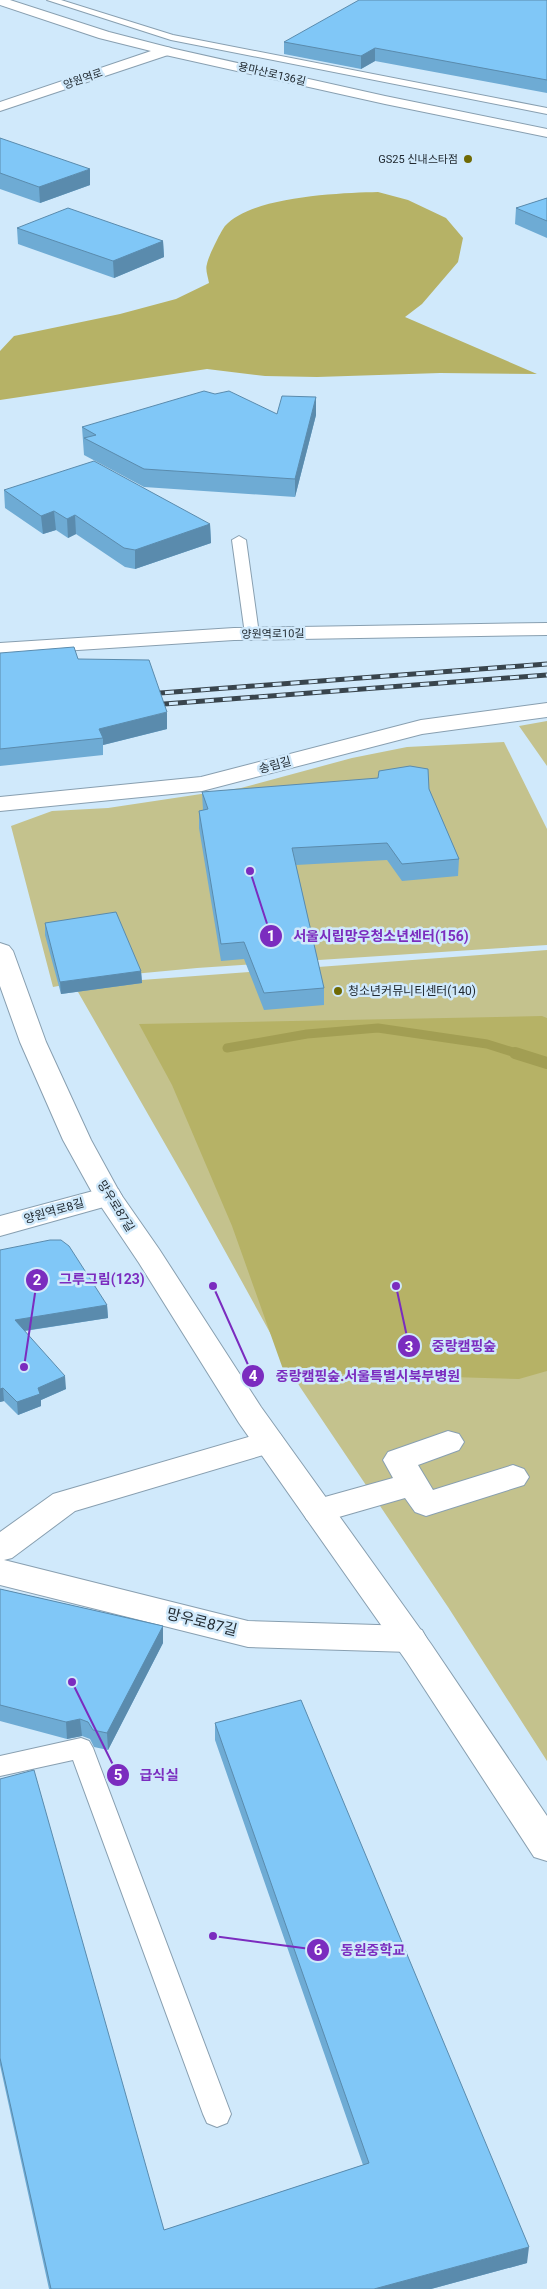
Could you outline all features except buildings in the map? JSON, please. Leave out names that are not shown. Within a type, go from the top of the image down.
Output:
[{"type":"street","name":"용마산로136길","points":[[0,2],[104,35],[166,51],[385,100],[547,133]]},
{"type":"street","name":"양원역로","points":[[0,107],[166,51]]},
{"type":"street","name":"양원역로10길","points":[[0,649],[252,634],[547,629]]},
{"type":"street","name":"송림길","points":[[0,804],[202,784],[421,727],[547,710]]},
{"type":"street","name":"망우로87길","points":[[0,951],[33,1042],[77,1140],[108,1196],[269,1442],[410,1639],[547,1846]]},
{"type":"street","name":"양원역로8길","points":[[0,1226],[108,1196]]},
{"type":"street","points":[[0,1549],[64,1502],[269,1442]]},
{"type":"street","points":[[448,1442],[398,1460],[426,1504],[513,1477]]},
{"type":"street","points":[[318,1511],[412,1484]]},
{"type":"street","name":"망우로87길","points":[[0,1572],[248,1634],[410,1639]]},
{"type":"lane","points":[[52,0],[170,37],[547,111]]},
{"type":"lane","points":[[239,540],[252,634]]},
{"type":"lane","points":[[0,1766],[81,1748],[217,2114]]},
{"type":"shaded area","points":[[378,192],[408,200],[446,218],[463,238],[458,262],[422,304],[405,317],[537,374],[440,373],[317,377],[265,376],[207,369],[0,400],[0,351],[14,336],[120,314],[176,299],[209,283],[206,266],[223,229],[238,216],[255,208],[275,202],[320,195]]},
{"type":"shaded area","points":[[547,721],[547,766],[519,726]]},
{"type":"shaded area","points":[[504,742],[547,829],[547,945],[197,968],[112,976],[53,987],[11,826],[52,811],[108,808],[241,788],[352,758],[407,747]]},
{"type":"shaded area","points":[[547,950],[547,1761],[448,1607],[300,1387],[188,1184],[74,985]]},
{"type":"shaded area","points":[[542,1016],[547,1018],[547,1371],[519,1379],[284,1372],[232,1226],[172,1085],[139,1024]]},
{"type":"waterway","points":[[227,1048],[307,1034],[378,1028],[487,1044],[519,1054]]},
{"type":"waterway","points":[[515,1053],[547,1063]]},
{"type":"railway","points":[[147,694],[547,664]]},
{"type":"railway","points":[[151,705],[547,675]]},
{"type":"place","name":"GS25 신내스타점","points":[[468,159]]},
{"type":"place","name":"서울시립망우청소년센터(156)","points":[[250,871]]},
{"type":"place","name":"청소년커뮤니티센터(140)","points":[[338,991]]},
{"type":"place","name":"중랑캠핑숲.서울특별시북부병원","points":[[213,1286]]},
{"type":"place","name":"중랑캠핑숲","points":[[396,1286]]},
{"type":"place","name":"그루그림(123)","points":[[24,1367]]},
{"type":"place","name":"급식실","points":[[72,1682]]},
{"type":"place","name":"동원중학교","points":[[213,1936]]}]
